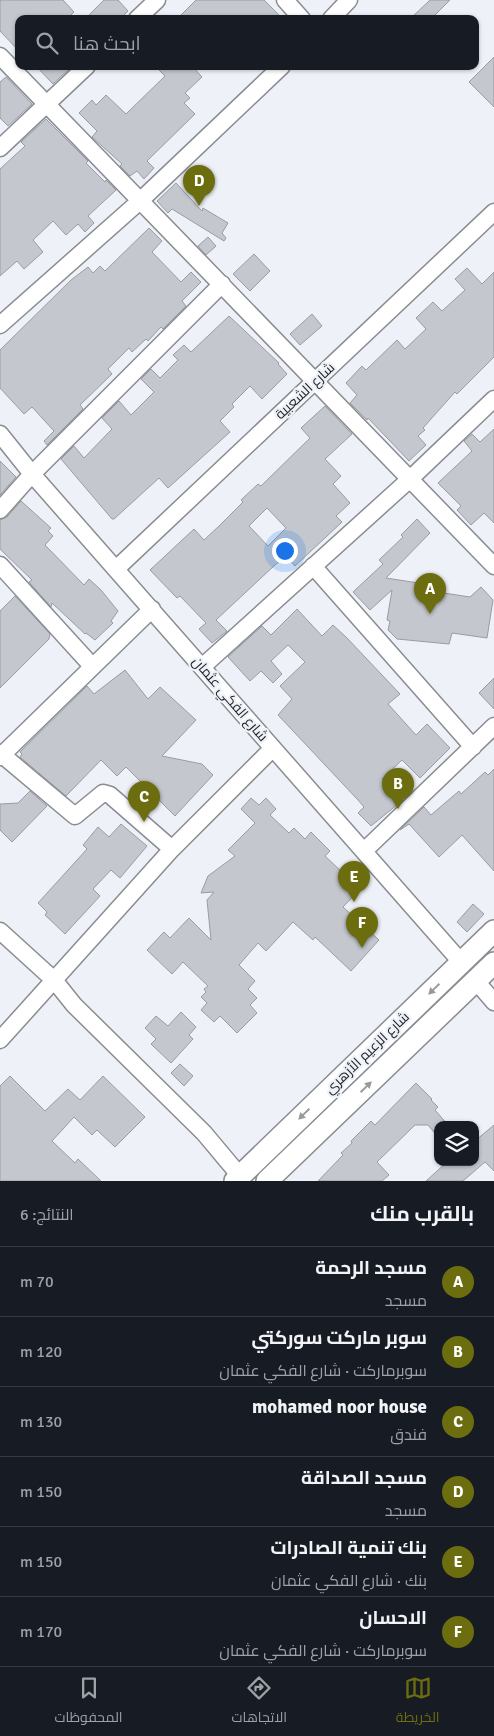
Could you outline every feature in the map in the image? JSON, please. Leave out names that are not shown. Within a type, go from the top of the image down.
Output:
[{"type":"main road","name":"شارع الزعيم الأزهري","points":[[238,1179],[494,931]]},
{"type":"main road","name":"شارع الزعيم الأزهري","points":[[268,1181],[494,963]]},
{"type":"street","points":[[141,15],[157,0]]},
{"type":"street","points":[[285,0],[298,15]]},
{"type":"street","points":[[335,15],[349,0]]},
{"type":"street","points":[[0,56],[410,479],[493,561]]},
{"type":"street","points":[[0,148],[83,70]]},
{"type":"street","points":[[0,325],[141,200],[278,70]]},
{"type":"street","name":"شارع الشعبية","points":[[116,569],[494,212]]},
{"type":"street","points":[[0,510],[32,474],[222,284]]},
{"type":"street","points":[[202,666],[410,479],[494,399]]},
{"type":"street","name":"شارع الفكي عثمان","points":[[0,434],[32,474],[461,962]]},
{"type":"street","points":[[313,566],[473,746]]},
{"type":"street","points":[[3,574],[92,666]]},
{"type":"street","points":[[152,609],[1,755],[75,816],[104,793],[110,794],[172,849]]},
{"type":"street","points":[[364,851],[494,726]]},
{"type":"street","points":[[0,1040],[172,849],[273,748]]},
{"type":"street","name":"شارع الزعيم الأزهري","points":[[0,930],[54,980],[74,1005],[204,1133],[238,1179]]},
{"type":"street","points":[[476,981],[494,1002]]},
{"type":"building","points":[[0,0],[63,0],[74,12],[71,15],[15,15],[15,47],[0,31]]},
{"type":"building","points":[[104,0],[118,0],[128,11],[124,15],[89,15]]},
{"type":"building","points":[[196,0],[264,0],[279,15],[181,15]]},
{"type":"building","points":[[430,0],[450,0],[435,15],[414,15]]},
{"type":"building","points":[[494,57],[494,107],[469,82]]},
{"type":"building","points":[[40,70],[68,70],[53,84]]},
{"type":"building","points":[[159,70],[196,70],[202,77],[185,93],[190,98],[184,103],[195,114],[147,161],[154,168],[144,179],[137,171],[130,176],[120,166],[122,164],[92,137],[97,131],[79,113],[92,100],[96,105],[106,95],[126,114],[165,76]]},
{"type":"building","points":[[6,77],[32,104],[8,126],[0,118],[0,82]]},
{"type":"building","points":[[46,119],[88,161],[86,163],[116,190],[88,216],[94,223],[85,232],[78,224],[66,235],[53,221],[33,240],[43,252],[24,269],[17,261],[0,276],[0,169],[25,146],[21,142]]},
{"type":"building","points":[[176,183],[202,211],[203,208],[228,223],[222,233],[226,238],[224,241],[172,209],[168,213],[157,201]]},
{"type":"building","points":[[149,228],[162,241],[152,252],[181,282],[191,272],[201,282],[182,301],[186,306],[163,329],[161,327],[148,341],[146,339],[132,352],[129,348],[108,369],[112,374],[80,405],[83,409],[47,445],[44,441],[54,431],[32,407],[24,414],[0,388],[0,350],[71,280],[88,267],[93,273],[100,266],[105,271]]},
{"type":"building","points":[[208,237],[216,246],[206,255],[198,246]]},
{"type":"building","points":[[254,254],[270,271],[250,291],[233,274]]},
{"type":"building","points":[[467,268],[482,284],[494,272],[494,357],[457,394],[455,392],[423,428],[425,430],[418,436],[426,445],[409,461],[368,418],[367,420],[350,403],[357,395],[346,383],[362,366],[366,370],[397,340],[405,349],[426,329],[416,318],[433,302],[442,311],[465,290],[455,279]]},
{"type":"building","points":[[312,314],[322,326],[300,345],[290,334]]},
{"type":"building","points":[[229,316],[279,363],[287,374],[262,399],[250,386],[232,404],[234,407],[220,421],[230,432],[168,488],[159,478],[112,519],[61,459],[74,446],[84,458],[112,429],[102,418],[119,401],[131,415],[154,392],[141,379],[151,369],[160,378],[178,360],[173,355],[184,345],[191,352]]},
{"type":"building","points":[[325,406],[352,434],[325,459],[341,476],[333,484],[350,503],[336,516],[342,522],[295,566],[286,556],[216,620],[227,631],[212,643],[199,629],[206,623],[180,596],[177,598],[150,570],[194,529],[204,540],[219,526],[243,502],[241,500],[258,484],[261,486],[310,438],[301,428]],"holes":[[[267,508],[286,528],[268,546],[249,526]]]},
{"type":"building","points":[[494,429],[494,523],[484,513],[471,525],[457,510],[461,506],[438,483],[472,451],[464,441],[472,434],[480,442]]},
{"type":"building","points":[[0,461],[16,477],[0,495]]},
{"type":"building","points":[[21,501],[51,528],[48,531],[53,536],[45,545],[84,585],[89,579],[101,590],[118,611],[111,621],[113,623],[95,640],[85,634],[52,603],[51,607],[29,582],[32,580],[0,549],[0,520],[7,517]]},
{"type":"building","points":[[417,519],[430,533],[386,578],[425,584],[424,590],[470,597],[481,587],[493,600],[487,638],[452,633],[449,644],[397,639],[388,630],[390,621],[387,620],[392,590],[370,610],[353,592],[383,564],[379,560],[403,537],[401,535]]},
{"type":"building","points":[[15,596],[50,634],[49,639],[0,688],[0,611]]},
{"type":"building","points":[[297,609],[322,636],[333,625],[400,694],[388,704],[416,735],[427,724],[450,748],[420,778],[402,760],[382,779],[403,800],[371,826],[358,813],[364,807],[278,715],[292,699],[280,686],[305,662],[288,645],[271,661],[282,674],[273,683],[261,671],[250,681],[228,657],[262,626],[271,635]]},
{"type":"building","points":[[125,670],[148,699],[160,687],[196,720],[162,756],[202,764],[213,775],[175,816],[126,767],[117,776],[101,760],[66,796],[20,757],[22,754],[20,752],[87,686],[94,694]]},
{"type":"building","points":[[494,678],[494,709],[479,693]]},
{"type":"building","points":[[494,769],[494,871],[462,835],[439,857],[409,824],[400,830],[424,807],[431,815],[459,791],[461,794],[485,772],[488,775]]},
{"type":"building","points":[[30,791],[47,806],[12,842],[0,830],[0,804],[18,803]]},
{"type":"building","points":[[251,798],[259,805],[266,798],[276,809],[270,815],[289,833],[294,828],[305,839],[311,832],[330,851],[325,856],[360,889],[343,907],[379,940],[351,971],[315,937],[313,940],[293,922],[266,951],[258,943],[239,965],[255,981],[248,989],[257,998],[250,1005],[257,1013],[237,1033],[220,1016],[214,1022],[201,1010],[207,1003],[201,997],[206,992],[204,989],[208,986],[183,962],[172,974],[147,950],[164,932],[170,938],[189,918],[211,940],[207,900],[214,892],[201,893],[208,876],[235,856],[228,850],[255,823],[241,809]]},
{"type":"building","points":[[121,824],[147,846],[120,878],[111,870],[93,889],[100,896],[65,934],[45,915],[47,912],[38,903],[87,849],[83,845],[98,827],[109,837]]},
{"type":"building","points":[[473,904],[484,914],[467,932],[457,922]]},
{"type":"building","points":[[181,1012],[196,1027],[189,1035],[193,1039],[171,1063],[151,1044],[156,1039],[145,1028],[156,1016],[168,1026]]},
{"type":"building","points":[[180,1064],[193,1076],[184,1086],[171,1073]]},
{"type":"building","points":[[10,1076],[45,1111],[68,1089],[80,1100],[103,1076],[145,1117],[115,1147],[97,1130],[92,1135],[74,1117],[52,1141],[75,1163],[78,1159],[101,1181],[0,1181],[0,1086]]},
{"type":"building","points":[[416,1083],[432,1099],[438,1107],[435,1110],[445,1121],[434,1121],[434,1132],[428,1125],[415,1125],[377,1162],[389,1175],[382,1181],[318,1181],[343,1155],[341,1153],[352,1143],[351,1141],[371,1121],[375,1125]]},
{"type":"building","points":[[494,1125],[494,1171],[485,1162],[463,1181],[426,1181],[443,1166],[479,1166],[479,1138]]},
{"type":"place","name":"مسجد الصداقة","points":[[199,206]]},
{"type":"place","name":"مسجد الرحمة","points":[[430,614]]},
{"type":"place","name":"سوبر ماركت سوركتي","points":[[398,809]]},
{"type":"place","name":"mohamed noor house","points":[[144,822]]},
{"type":"place","name":"بنك تنمية الصادرات","points":[[354,902]]},
{"type":"place","name":"الاحسان","points":[[362,948]]}]
